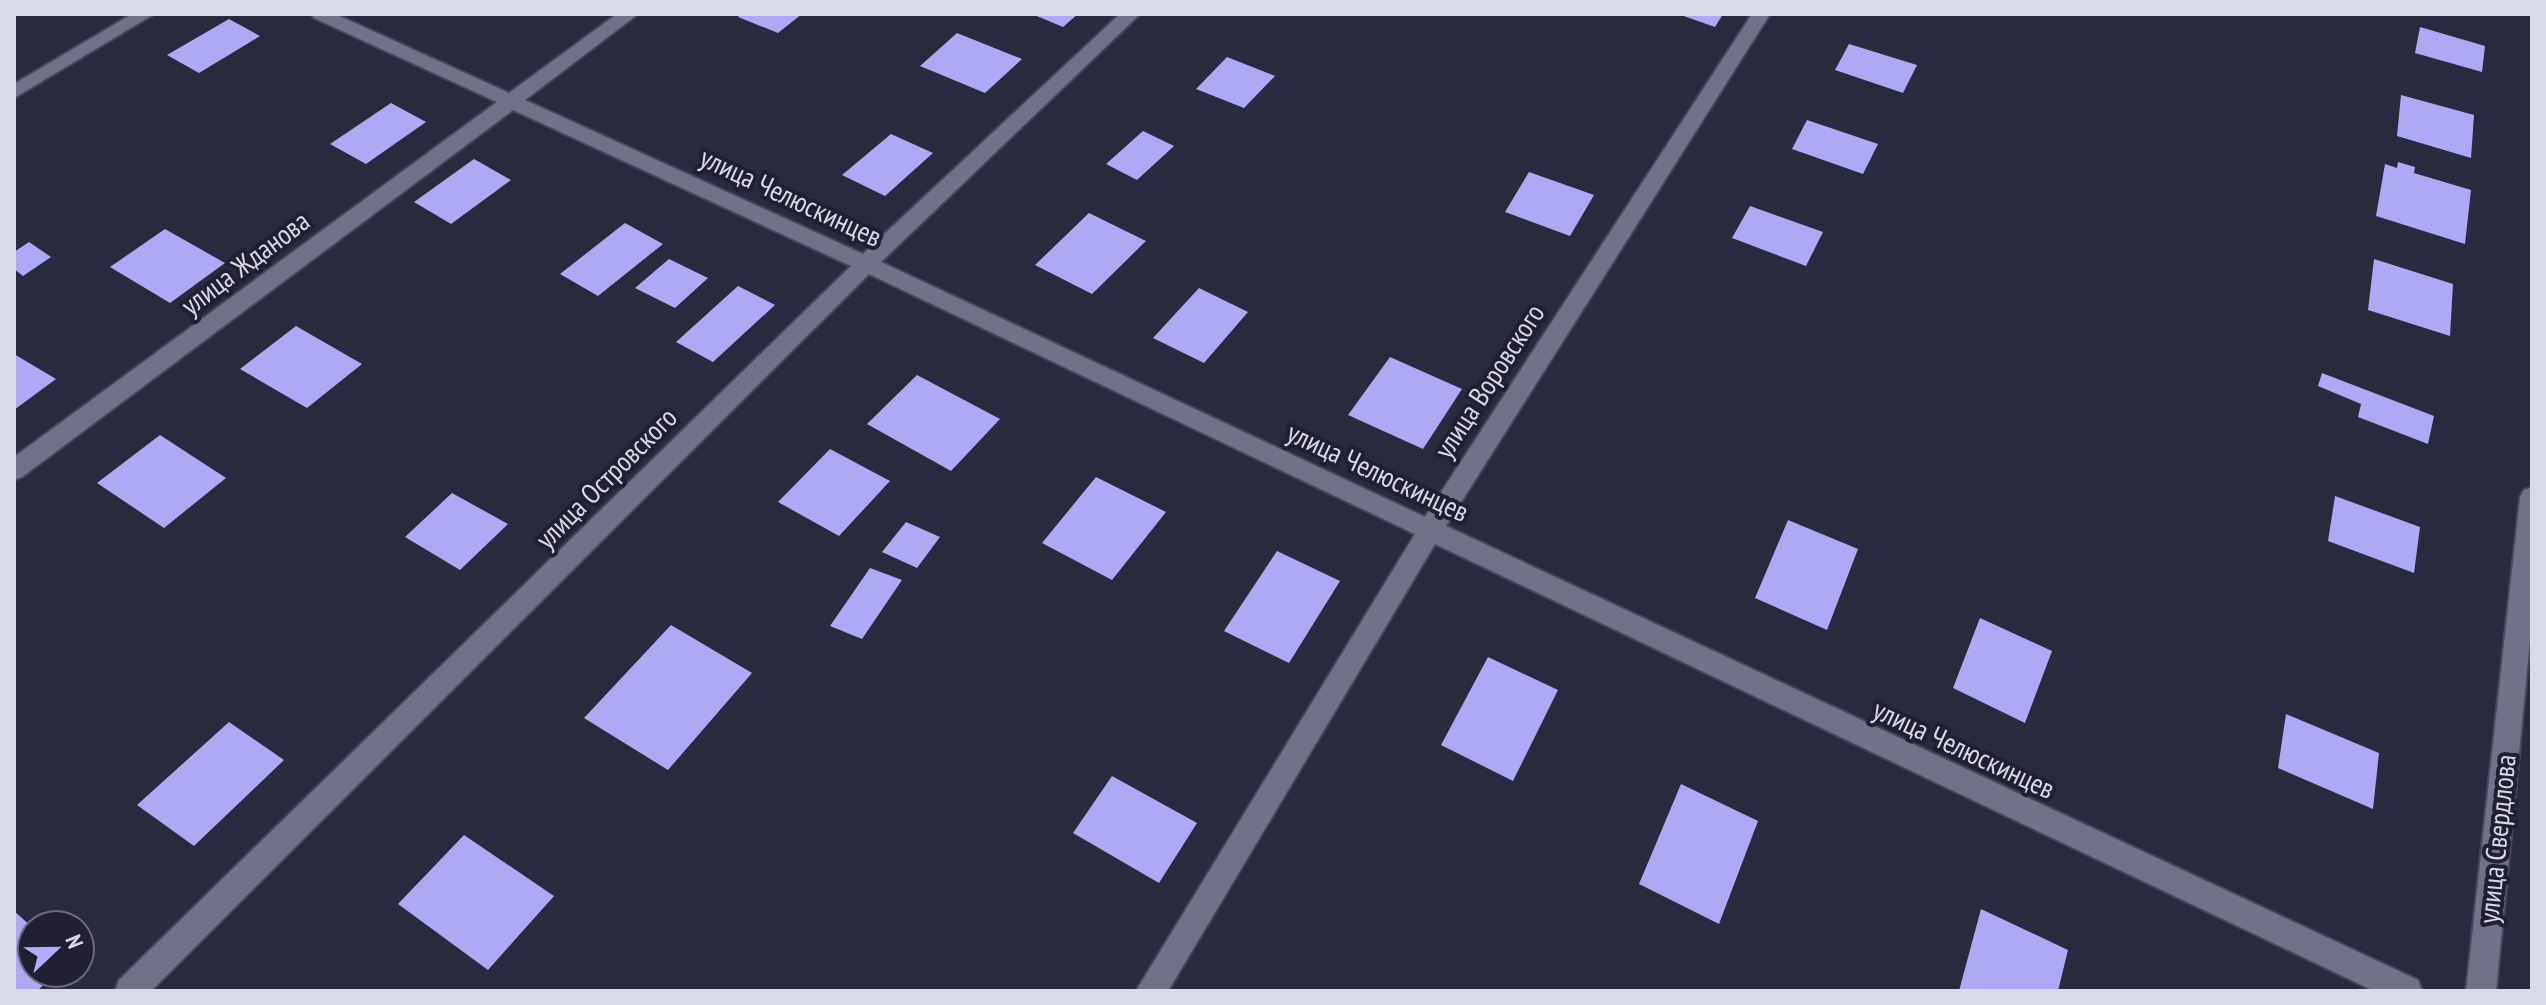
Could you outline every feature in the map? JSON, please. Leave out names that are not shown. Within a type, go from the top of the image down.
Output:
[{"type":"street","points":[[14,92],[145,14]]},
{"type":"street","name":"улица Челюскинцев","points":[[320,14],[866,264],[2407,991]]},
{"type":"street","name":"улица Жданова","points":[[14,470],[629,14]]},
{"type":"street","name":"улица Островского","points":[[130,991],[866,264],[1131,14]]},
{"type":"street","name":"улица Воровского","points":[[1151,991],[1430,530],[1761,14]]},
{"type":"street","name":"улица Свердлова","points":[[2481,991],[2532,497]]},
{"type":"building","points":[[741,14],[802,14],[778,33],[738,17]]},
{"type":"building","points":[[1032,14],[1078,14],[1063,27]]},
{"type":"building","points":[[1678,14],[1723,14],[1715,27]]},
{"type":"building","points":[[229,19],[260,36],[199,73],[167,55]]},
{"type":"building","points":[[2420,27],[2485,46],[2482,72],[2415,53]]},
{"type":"building","points":[[957,33],[1022,59],[985,93],[920,66]]},
{"type":"building","points":[[1849,44],[1917,65],[1903,93],[1835,70]]},
{"type":"building","points":[[1227,57],[1275,76],[1244,108],[1196,89]]},
{"type":"building","points":[[2401,95],[2474,115],[2471,158],[2397,136]]},
{"type":"building","points":[[391,103],[426,122],[366,164],[330,144]]},
{"type":"building","points":[[1807,120],[1878,144],[1863,174],[1792,149]]},
{"type":"building","points":[[1143,131],[1174,146],[1137,180],[1106,164]]},
{"type":"building","points":[[891,134],[933,153],[885,196],[842,175]]},
{"type":"building","points":[[474,159],[511,180],[451,224],[414,202]]},
{"type":"building","points":[[2398,162],[2415,167],[2414,173],[2471,190],[2465,244],[2376,216],[2385,164],[2397,168]]},
{"type":"building","points":[[1529,172],[1594,195],[1570,236],[1505,212]]},
{"type":"building","points":[[1750,206],[1823,232],[1806,266],[1732,238]]},
{"type":"building","points":[[1089,213],[1146,241],[1092,294],[1035,265]]},
{"type":"building","points":[[625,223],[663,244],[598,296],[560,274]]},
{"type":"building","points":[[165,229],[225,263],[170,303],[110,267]]},
{"type":"building","points":[[29,242],[51,257],[23,276],[14,269],[14,252]]},
{"type":"building","points":[[669,259],[708,278],[675,308],[635,288]]},
{"type":"building","points":[[2374,259],[2453,284],[2450,336],[2368,310]]},
{"type":"building","points":[[738,286],[775,305],[713,362],[676,342]]},
{"type":"building","points":[[1199,288],[1248,312],[1204,363],[1153,338]]},
{"type":"building","points":[[296,326],[362,364],[307,408],[240,369]]},
{"type":"building","points":[[14,354],[56,379],[14,410]]},
{"type":"building","points":[[1390,357],[1462,389],[1423,449],[1348,415]]},
{"type":"building","points":[[2322,373],[2434,416],[2428,444],[2358,417],[2361,404],[2318,386]]},
{"type":"building","points":[[917,375],[1000,419],[951,471],[867,424]]},
{"type":"building","points":[[160,435],[226,478],[164,528],[97,483]]},
{"type":"building","points":[[830,449],[890,481],[839,536],[778,502]]},
{"type":"building","points":[[1096,477],[1166,512],[1112,580],[1042,543]]},
{"type":"building","points":[[452,493],[508,524],[460,570],[405,537]]},
{"type":"building","points":[[2335,496],[2420,527],[2414,573],[2328,541]]},
{"type":"building","points":[[1788,520],[1858,549],[1827,630],[1755,598]]},
{"type":"building","points":[[906,522],[940,537],[917,568],[882,552]]},
{"type":"building","points":[[1277,551],[1340,581],[1289,663],[1224,631]]},
{"type":"building","points":[[870,568],[902,580],[862,639],[830,626]]},
{"type":"building","points":[[1980,618],[2052,651],[2025,723],[1953,688]]},
{"type":"building","points":[[671,625],[752,673],[668,770],[584,718]]},
{"type":"building","points":[[1488,657],[1558,690],[1513,781],[1441,745]]},
{"type":"building","points":[[2286,714],[2379,753],[2373,809],[2278,768]]},
{"type":"building","points":[[229,722],[284,760],[194,846],[137,805]]},
{"type":"building","points":[[1112,776],[1197,823],[1159,883],[1073,833]]},
{"type":"building","points":[[1681,784],[1758,821],[1719,924],[1639,884]]},
{"type":"building","points":[[464,835],[554,896],[488,970],[398,904]]},
{"type":"building","points":[[1981,909],[2068,950],[2058,991],[1959,991]]},
{"type":"building","points":[[14,911],[16,989],[39,989],[14,991]]}]
